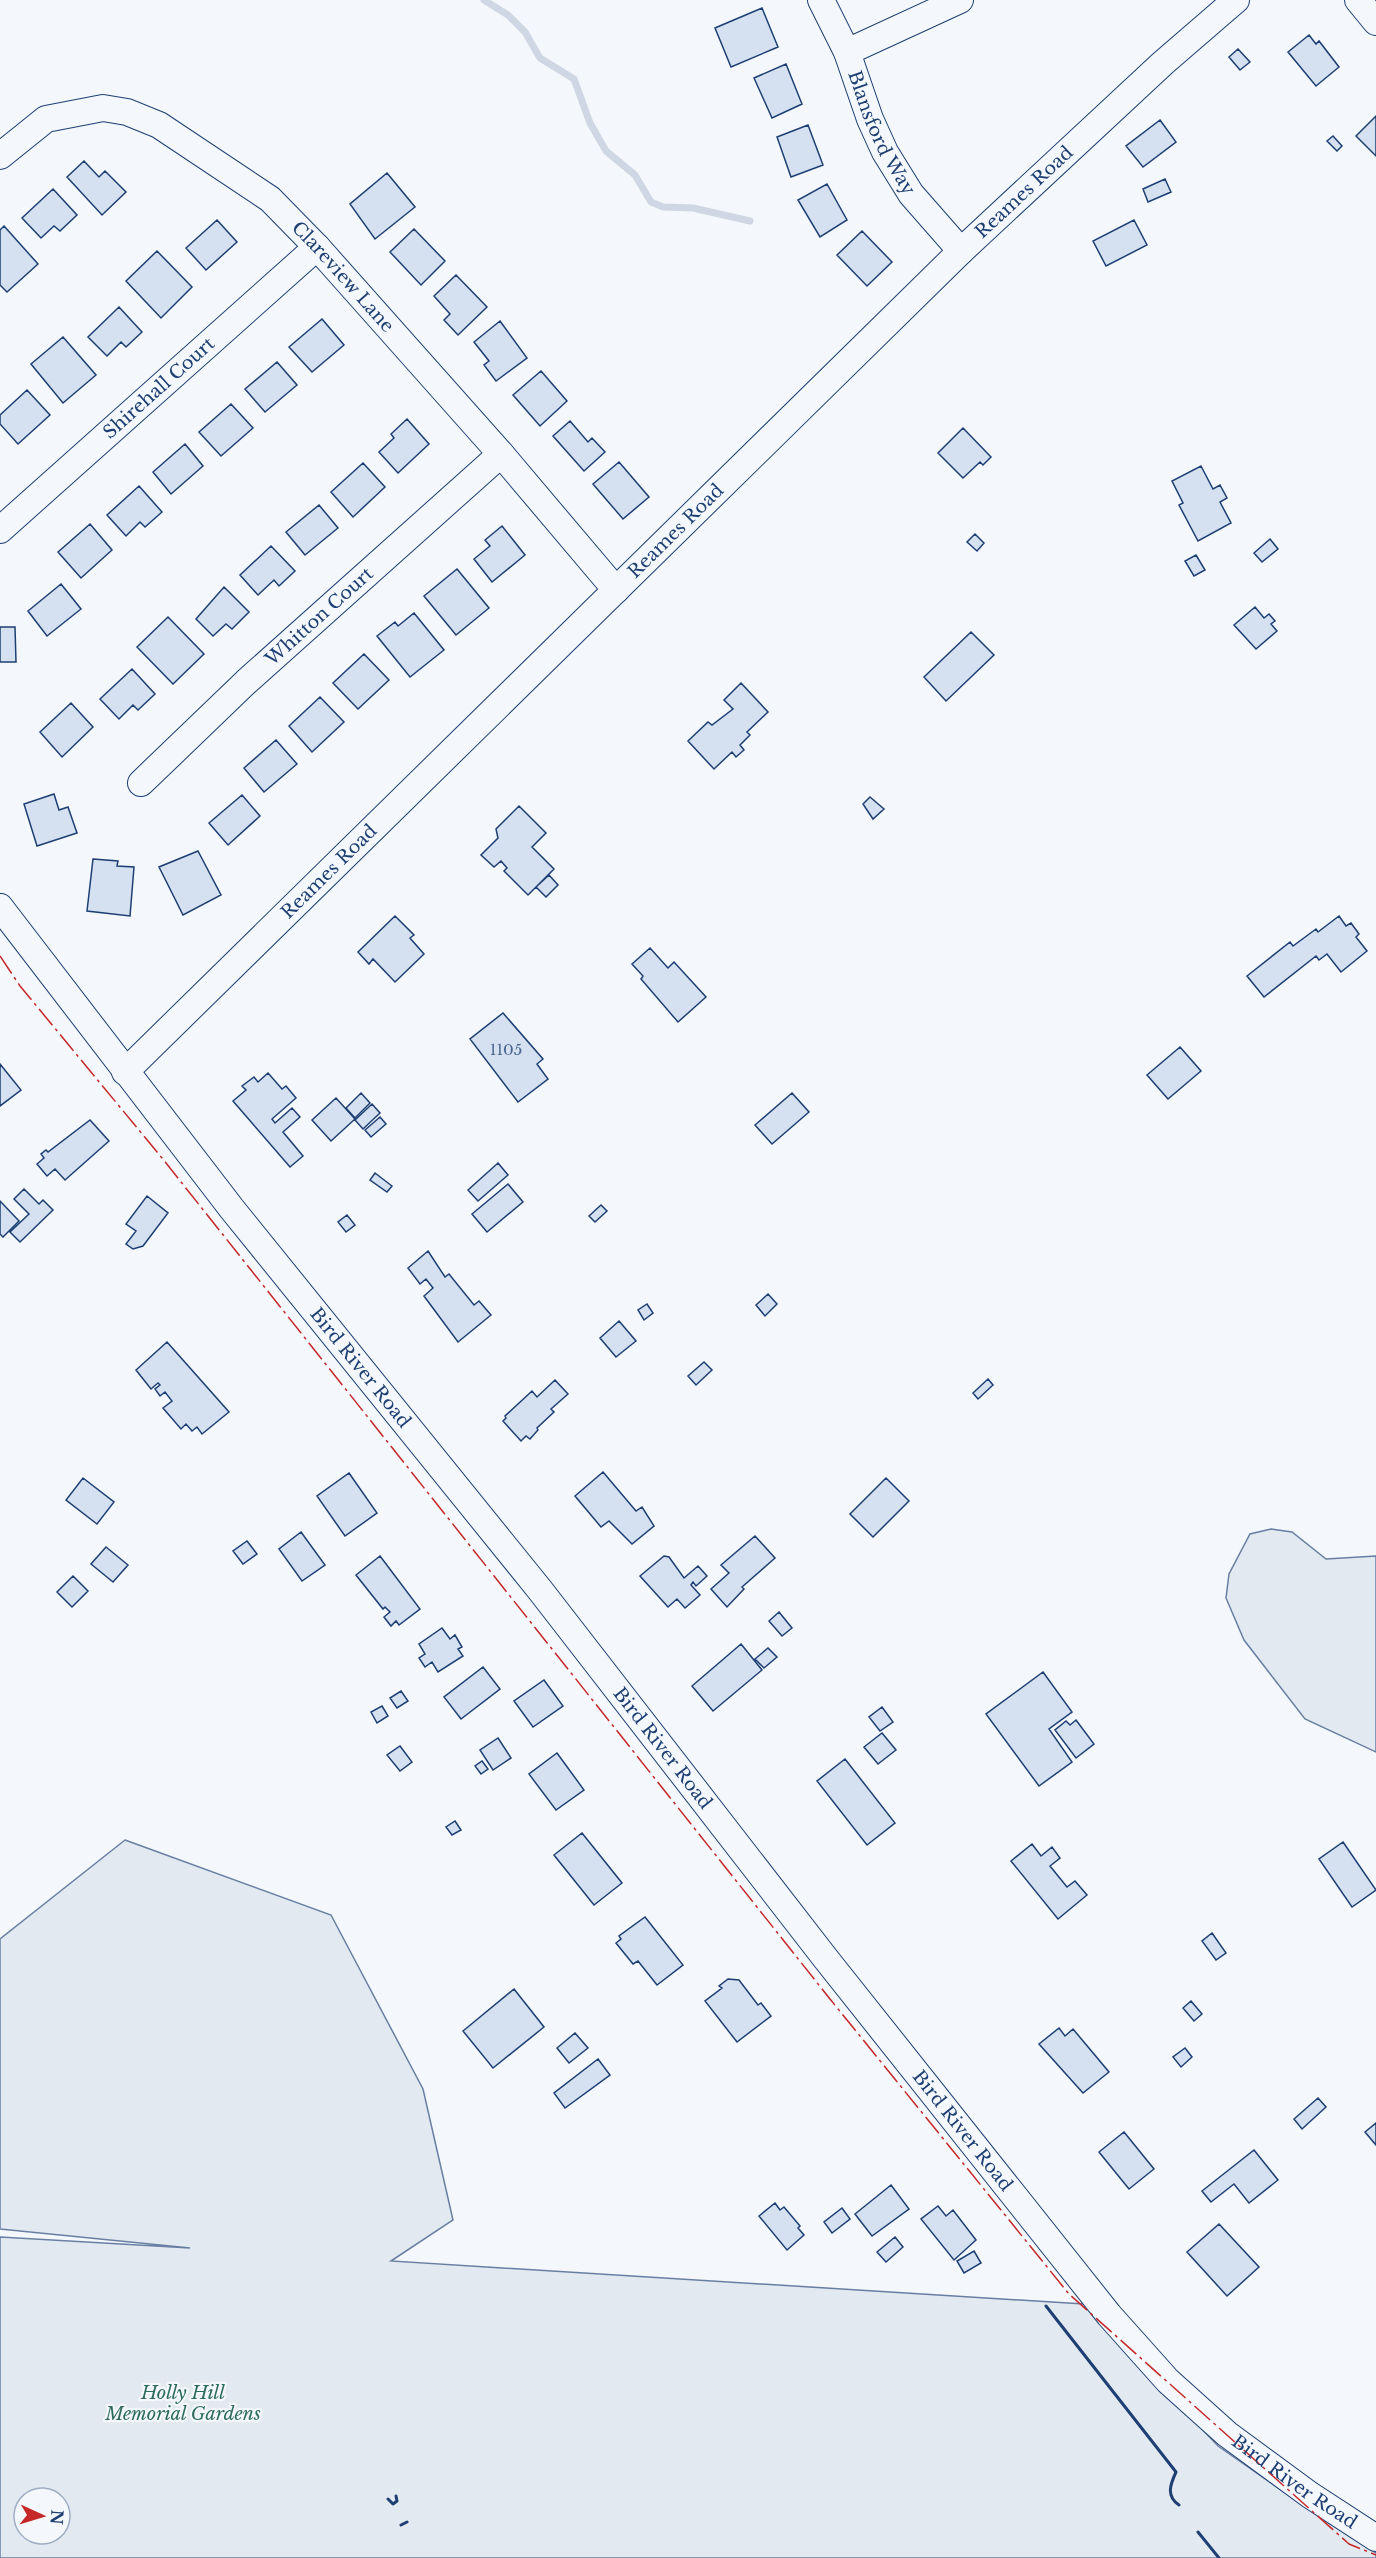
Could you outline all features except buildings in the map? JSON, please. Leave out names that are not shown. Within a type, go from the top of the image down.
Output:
[{"type":"street","name":"Blansford Way","points":[[821,0],[847,52],[870,119],[885,152],[911,194],[961,251]]},
{"type":"street","points":[[847,52],[960,0]]},
{"type":"street","name":"Reames Road","points":[[125,1072],[961,251],[1163,63],[1236,0]]},
{"type":"street","points":[[1358,0],[1376,22]]},
{"type":"street","name":"Clareview Lane","points":[[0,156],[46,119],[102,108],[127,112],[159,124],[270,199],[317,247],[501,454],[616,590]]},
{"type":"street","name":"Shirehall Court","points":[[0,530],[317,247]]},
{"type":"street","name":"Whitton Court","points":[[141,783],[246,682],[501,454]]},
{"type":"street","name":"Bird River Road","points":[[0,907],[125,1072],[277,1266],[540,1590],[833,1968],[1109,2315],[1168,2381],[1227,2434],[1310,2495],[1376,2538]]},
{"type":"green space","points":[[1271,1529],[1292,1532],[1326,1559],[1376,1556],[1376,1752],[1305,1719],[1244,1640],[1226,1598],[1229,1574],[1250,1534]]},
{"type":"green space","name":"Holly Hill Memorial Gardens","points":[[125,1840],[331,1915],[423,2089],[453,2220],[391,2261],[1084,2304],[1218,2446],[1324,2520],[1376,2553],[1376,2558],[0,2558],[0,2237],[190,2248],[0,2229],[0,1939]]},
{"type":"waterway","points":[[484,0],[508,15],[525,32],[540,58],[574,79],[590,123],[606,151],[635,175],[651,202],[663,207],[693,208],[750,221]]},
{"type":"wall","points":[[1046,2306],[1176,2472],[1170,2490],[1172,2498],[1179,2505]]},
{"type":"wall","points":[[388,2499],[393,2504],[397,2501],[396,2496]]},
{"type":"wall","points":[[401,2525],[407,2522]]},
{"type":"wall","points":[[1198,2532],[1219,2558]]},
{"type":"power","points":[[0,956],[20,986],[162,1158],[830,1999],[1069,2294],[1349,2544],[1376,2555]]}]
